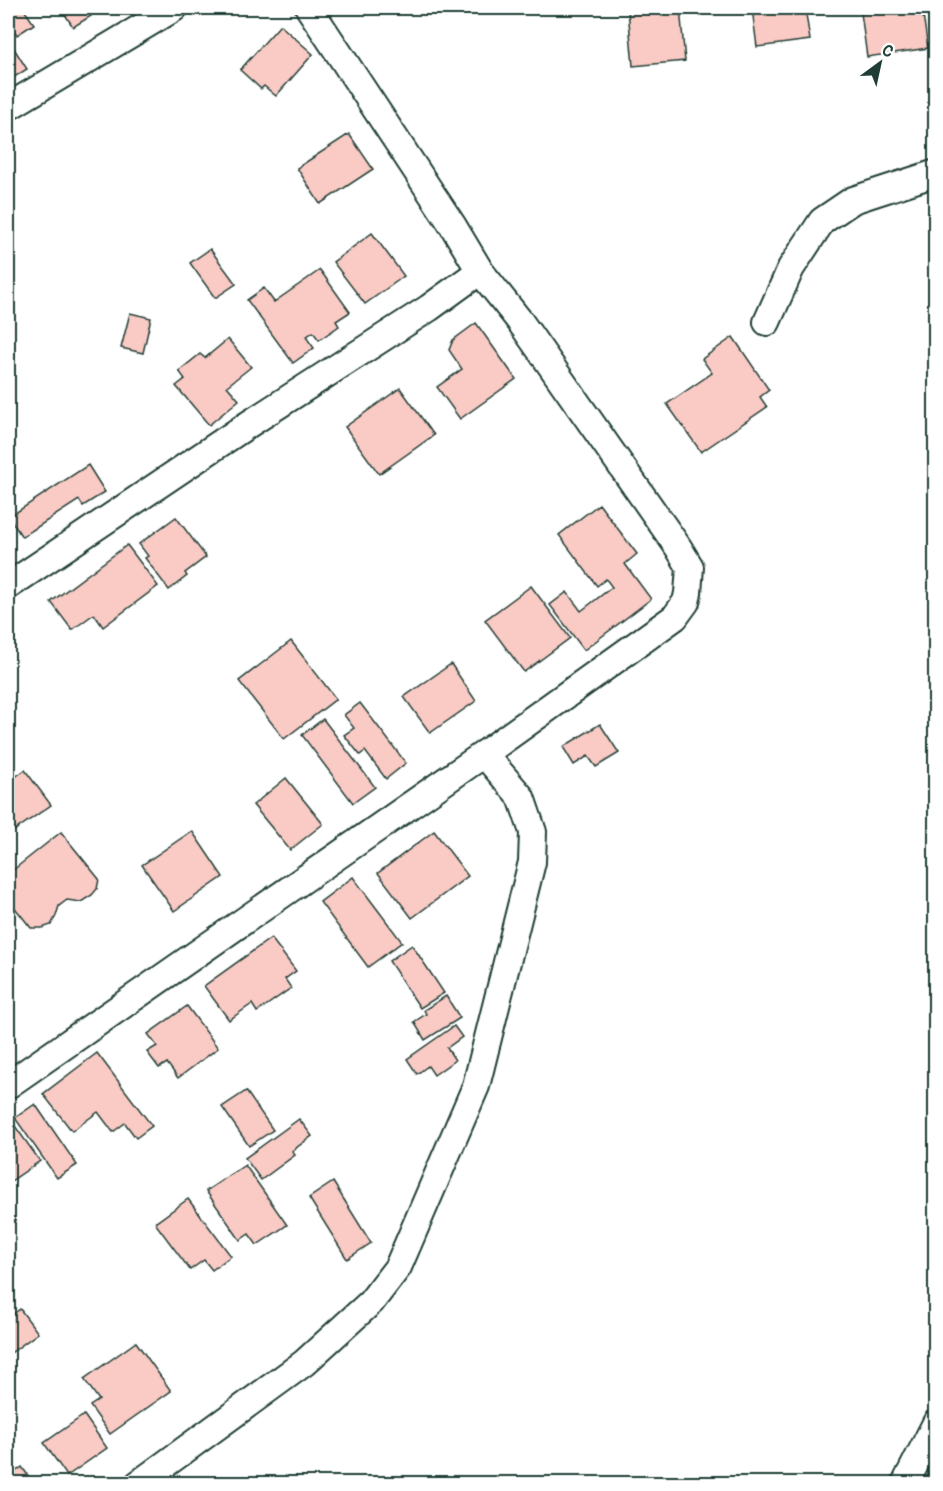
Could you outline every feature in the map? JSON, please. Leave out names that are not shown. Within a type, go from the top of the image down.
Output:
[{"type":"street","points":[[8,107],[174,8]]},
{"type":"street","points":[[8,1085],[484,754],[675,617],[686,602],[690,567],[678,547],[525,329],[480,271],[453,226],[309,8]]},
{"type":"street","points":[[767,322],[791,268],[822,221],[853,200],[936,173]]},
{"type":"street","points":[[8,586],[249,424],[429,308],[480,271]]},
{"type":"street","points":[[138,1484],[304,1363],[371,1302],[398,1267],[476,1086],[532,862],[533,832],[521,797],[484,754]]},
{"type":"street","points":[[905,1484],[936,1423]]},
{"type":"building","points":[[8,8],[29,8],[25,11],[34,24],[17,35],[8,21]]},
{"type":"building","points":[[61,8],[86,8],[91,16],[73,27]]},
{"type":"building","points":[[680,8],[685,61],[633,66],[628,10]]},
{"type":"building","points":[[752,8],[805,8],[810,40],[757,47]]},
{"type":"building","points":[[922,8],[928,48],[867,57],[861,13]]},
{"type":"building","points":[[280,25],[313,54],[276,96],[264,86],[261,89],[240,70]]},
{"type":"building","points":[[8,39],[27,69],[8,81]]},
{"type":"building","points":[[349,134],[373,169],[320,204],[297,168]]},
{"type":"building","points":[[372,233],[404,276],[365,304],[333,262]]},
{"type":"building","points":[[210,249],[236,284],[215,298],[190,263]]},
{"type":"building","points":[[320,270],[350,312],[336,321],[339,326],[319,340],[313,332],[306,337],[314,348],[293,363],[247,300],[264,288],[274,302]]},
{"type":"building","points":[[130,313],[151,318],[143,353],[121,348]]},
{"type":"building","points":[[476,323],[516,379],[460,419],[437,387],[462,369],[449,350],[453,340]]},
{"type":"building","points":[[733,337],[769,390],[760,397],[767,407],[701,452],[667,404],[712,373],[702,359]]},
{"type":"building","points":[[228,339],[251,367],[227,386],[239,400],[209,425],[176,386],[185,379],[179,371],[200,354],[205,358]]},
{"type":"building","points":[[400,388],[434,435],[379,474],[345,427]]},
{"type":"building","points":[[88,465],[105,492],[83,506],[79,500],[22,537],[9,517]]},
{"type":"building","points":[[599,504],[637,554],[625,564],[651,599],[584,650],[550,605],[567,592],[581,611],[612,587],[606,579],[597,586],[559,535]]},
{"type":"building","points":[[176,517],[206,557],[185,573],[187,576],[169,590],[145,558],[148,556],[139,544]]},
{"type":"building","points":[[127,545],[158,586],[103,627],[94,614],[72,630],[51,602]]},
{"type":"building","points":[[531,586],[570,638],[524,672],[485,620]]},
{"type":"building","points":[[291,641],[336,699],[284,739],[239,681]]},
{"type":"building","points":[[451,664],[476,701],[430,733],[404,697]]},
{"type":"building","points":[[360,703],[406,763],[386,779],[365,751],[360,755],[344,735],[354,728],[344,715]]},
{"type":"building","points":[[323,719],[375,787],[353,803],[302,735]]},
{"type":"building","points":[[600,724],[619,753],[596,767],[588,756],[574,765],[563,747]]},
{"type":"building","points":[[25,770],[51,805],[8,835],[8,782]]},
{"type":"building","points":[[286,778],[323,824],[290,850],[253,805]]},
{"type":"building","points":[[192,831],[223,877],[174,911],[142,865]]},
{"type":"building","points":[[434,831],[468,876],[412,918],[378,873]]},
{"type":"building","points":[[61,832],[99,879],[97,889],[81,902],[67,900],[59,906],[51,925],[31,928],[8,899],[8,874]]},
{"type":"building","points":[[353,877],[402,942],[368,967],[320,902]]},
{"type":"building","points":[[271,938],[296,971],[285,979],[291,988],[257,1012],[252,1004],[229,1020],[204,986]]},
{"type":"building","points":[[412,945],[444,993],[420,1008],[389,961]]},
{"type":"building","points":[[446,996],[460,1018],[425,1040],[414,1022],[426,1014],[424,1010]]},
{"type":"building","points":[[187,1006],[218,1048],[178,1078],[167,1063],[159,1068],[147,1052],[157,1046],[148,1034]]},
{"type":"building","points":[[454,1026],[462,1037],[447,1048],[455,1060],[434,1075],[428,1066],[417,1074],[407,1059]]},
{"type":"building","points":[[97,1053],[152,1126],[136,1138],[125,1123],[113,1132],[98,1112],[72,1131],[43,1094]]},
{"type":"building","points":[[246,1091],[273,1130],[249,1146],[222,1107]]},
{"type":"building","points":[[35,1104],[77,1165],[57,1178],[15,1118]]},
{"type":"building","points":[[10,1119],[40,1161],[8,1183],[8,1121]]},
{"type":"building","points":[[299,1119],[312,1136],[292,1151],[295,1155],[261,1180],[245,1158]]},
{"type":"building","points":[[245,1165],[287,1225],[257,1245],[249,1234],[240,1240],[206,1191]]},
{"type":"building","points":[[333,1182],[371,1243],[347,1259],[309,1198]]},
{"type":"building","points":[[188,1199],[231,1256],[212,1270],[204,1260],[190,1270],[155,1223]]},
{"type":"building","points":[[20,1309],[38,1333],[8,1355],[8,1318]]},
{"type":"building","points":[[136,1342],[171,1391],[110,1434],[90,1406],[99,1400],[84,1379]]},
{"type":"building","points":[[84,1415],[107,1448],[67,1476],[44,1443]]},
{"type":"building","points":[[22,1467],[34,1484],[8,1484],[8,1477]]}]
